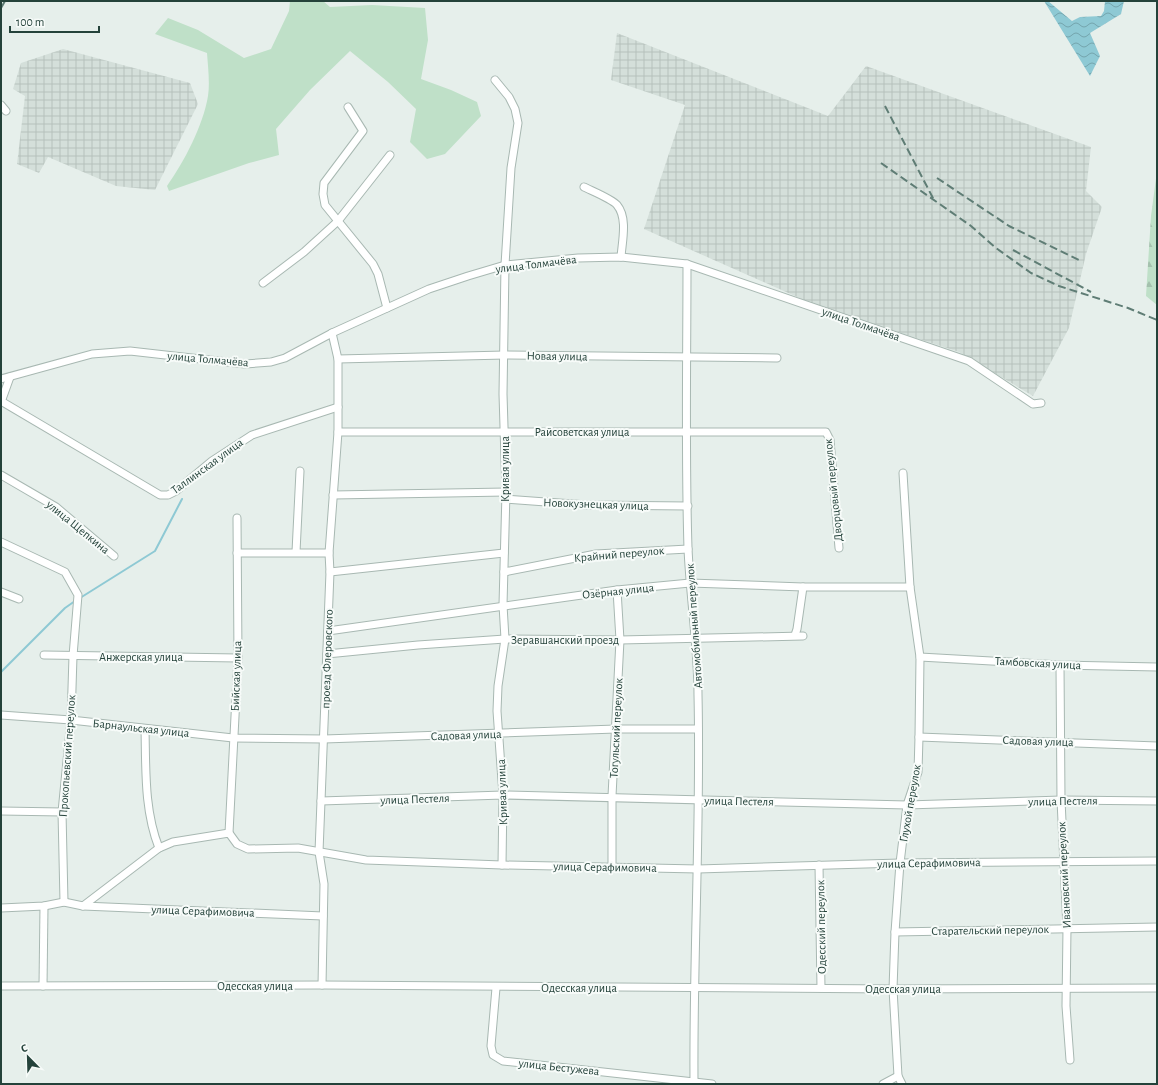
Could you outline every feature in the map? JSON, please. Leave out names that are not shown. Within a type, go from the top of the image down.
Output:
[{"type":"street","name":"Кривая улица","points":[[495,80],[509,98],[515,109],[518,123],[511,168],[505,265],[505,355],[503,394],[506,495],[503,605],[505,640],[498,686],[497,711],[504,795],[502,865]]},
{"type":"street","points":[[348,107],[363,131],[324,182],[325,205],[373,264],[378,274],[387,308]]},
{"type":"street","points":[[263,283],[304,252],[338,221],[390,155]]},
{"type":"street","points":[[584,187],[616,204],[621,211],[623,220],[621,257]]},
{"type":"street","name":"улица Толмачёва","points":[[1,379],[92,354],[130,351],[245,364],[271,362],[285,358],[332,333],[429,289],[505,265],[578,258],[621,257],[687,264],[969,361],[1033,404],[1041,403]]},
{"type":"street","name":"Автомобильный переулок","points":[[687,264],[686,432],[688,549],[698,693],[699,800],[693,989]]},
{"type":"street","name":"проезд Флеровского","points":[[322,985],[324,884],[319,852],[330,572],[329,553],[332,495],[338,432],[338,359],[332,333]]},
{"type":"street","name":"Новая улица","points":[[338,359],[505,355],[777,358]]},
{"type":"street","points":[[1,402],[10,377]]},
{"type":"street","name":"Таллинская улица","points":[[1,402],[160,495],[168,495],[176,491],[212,461],[252,435],[338,406]]},
{"type":"street","name":"Райсоветская улица","points":[[338,432],[826,432]]},
{"type":"street","name":"Дворцовый переулок","points":[[826,432],[830,440],[839,548]]},
{"type":"street","points":[[296,552],[300,471]]},
{"type":"street","name":"Глухой переулок","points":[[902,1084],[898,1076],[893,989],[895,932],[900,863],[907,805],[918,772],[920,656],[910,587],[903,473]]},
{"type":"street","name":"улица Щепкина","points":[[1,475],[56,507],[114,556]]},
{"type":"street","name":"Новокузнецкая улица","points":[[332,495],[506,495],[587,505],[688,506]]},
{"type":"street","name":"Бийская улица","points":[[229,833],[238,658],[237,518]]},
{"type":"street","name":"Прокопьевский переулок","points":[[1,542],[65,572],[78,597],[73,656],[71,720],[62,812],[64,902]]},
{"type":"street","name":"Крайний переулок","points":[[504,572],[596,554],[688,549]]},
{"type":"street","points":[[237,553],[329,553]]},
{"type":"street","points":[[330,572],[504,553]]},
{"type":"street","name":"Озёрная улица","points":[[328,630],[617,590],[690,583],[803,587],[910,587]]},
{"type":"street","points":[[795,635],[803,587]]},
{"type":"street","name":"Тогульский переулок","points":[[612,867],[612,796],[620,640],[617,590]]},
{"type":"street","points":[[1,592],[19,599]]},
{"type":"street","name":"Зеравшанский проезд","points":[[327,654],[418,645],[505,640],[620,640],[694,637],[803,636]]},
{"type":"street","name":"Анжерская улица","points":[[44,655],[238,658]]},
{"type":"street","name":"Тамбовская улица","points":[[920,656],[1060,665],[1157,667]]},
{"type":"street","name":"Ивановский переулок","points":[[1060,665],[1061,800],[1067,928],[1066,1006],[1070,1060]]},
{"type":"street","name":"Барнаульская улица","points":[[1,715],[71,720],[233,738]]},
{"type":"street","points":[[145,729],[146,778],[150,820],[160,848]]},
{"type":"street","name":"Садовая улица","points":[[233,738],[324,739],[616,729],[698,729]]},
{"type":"street","name":"Садовая улица","points":[[919,737],[1157,746]]},
{"type":"street","name":"улица Пестеля","points":[[321,802],[504,795],[612,796],[699,800],[907,805],[1061,800],[1157,801]]},
{"type":"street","points":[[1,811],[62,812]]},
{"type":"street","points":[[83,906],[160,848],[173,842],[229,833]]},
{"type":"street","name":"улица Серафимовича","points":[[229,833],[236,844],[248,849],[298,848],[366,860],[502,865],[698,869],[900,863],[1157,861]]},
{"type":"street","name":"Одесский переулок","points":[[819,865],[822,988]]},
{"type":"street","name":"улица Серафимовича","points":[[1,908],[44,906],[64,902],[83,906],[323,916]]},
{"type":"street","points":[[43,986],[44,906]]},
{"type":"street","name":"Старательский переулок","points":[[895,932],[1157,927]]},
{"type":"street","name":"Одесская улица","points":[[1,986],[322,985],[693,989],[1157,988]]},
{"type":"street","name":"улица Бестужева","points":[[496,988],[491,1046],[493,1055],[503,1061],[712,1084]]},
{"type":"street","points":[[693,989],[694,1082]]},
{"type":"street","points":[[883,1084],[898,1076]]},
{"type":"shaded area","points":[[617,33],[828,116],[866,66],[1091,147],[1086,191],[1102,207],[1086,254],[1069,328],[1033,396],[959,352],[813,304],[644,229],[685,105],[611,80]]},
{"type":"shaded area","points":[[63,49],[190,83],[198,104],[155,190],[116,186],[48,157],[39,173],[17,164],[25,96],[13,89],[21,63]]},
{"type":"green space","points":[[290,1],[323,1],[330,7],[372,5],[425,8],[428,40],[421,79],[451,90],[477,102],[481,116],[445,154],[427,159],[410,142],[416,109],[388,82],[350,51],[310,90],[276,129],[279,155],[249,163],[169,191],[167,186],[180,166],[202,119],[208,96],[209,75],[207,53],[155,34],[168,18],[198,30],[244,58],[271,49],[289,11]]},
{"type":"green space","points":[[1157,171],[1157,305],[1146,296],[1151,216]]},
{"type":"water","points":[[1044,1],[1048,1],[1072,21],[1080,17],[1101,16],[1104,11],[1105,1],[1124,1],[1121,14],[1090,33],[1100,56],[1090,76]]},
{"type":"waterway","points":[[80,598],[155,551],[182,499]]},
{"type":"waterway","points":[[1,672],[65,608],[75,601]]},
{"type":"railway","points":[[1,8],[5,1]]},
{"type":"railway","points":[[885,106],[934,200]]},
{"type":"railway","points":[[881,163],[971,226],[996,248],[1031,273],[1059,286],[1128,308],[1157,320]]},
{"type":"railway","points":[[937,178],[1009,226],[1081,261]]},
{"type":"railway","points":[[1013,250],[1091,292]]}]
